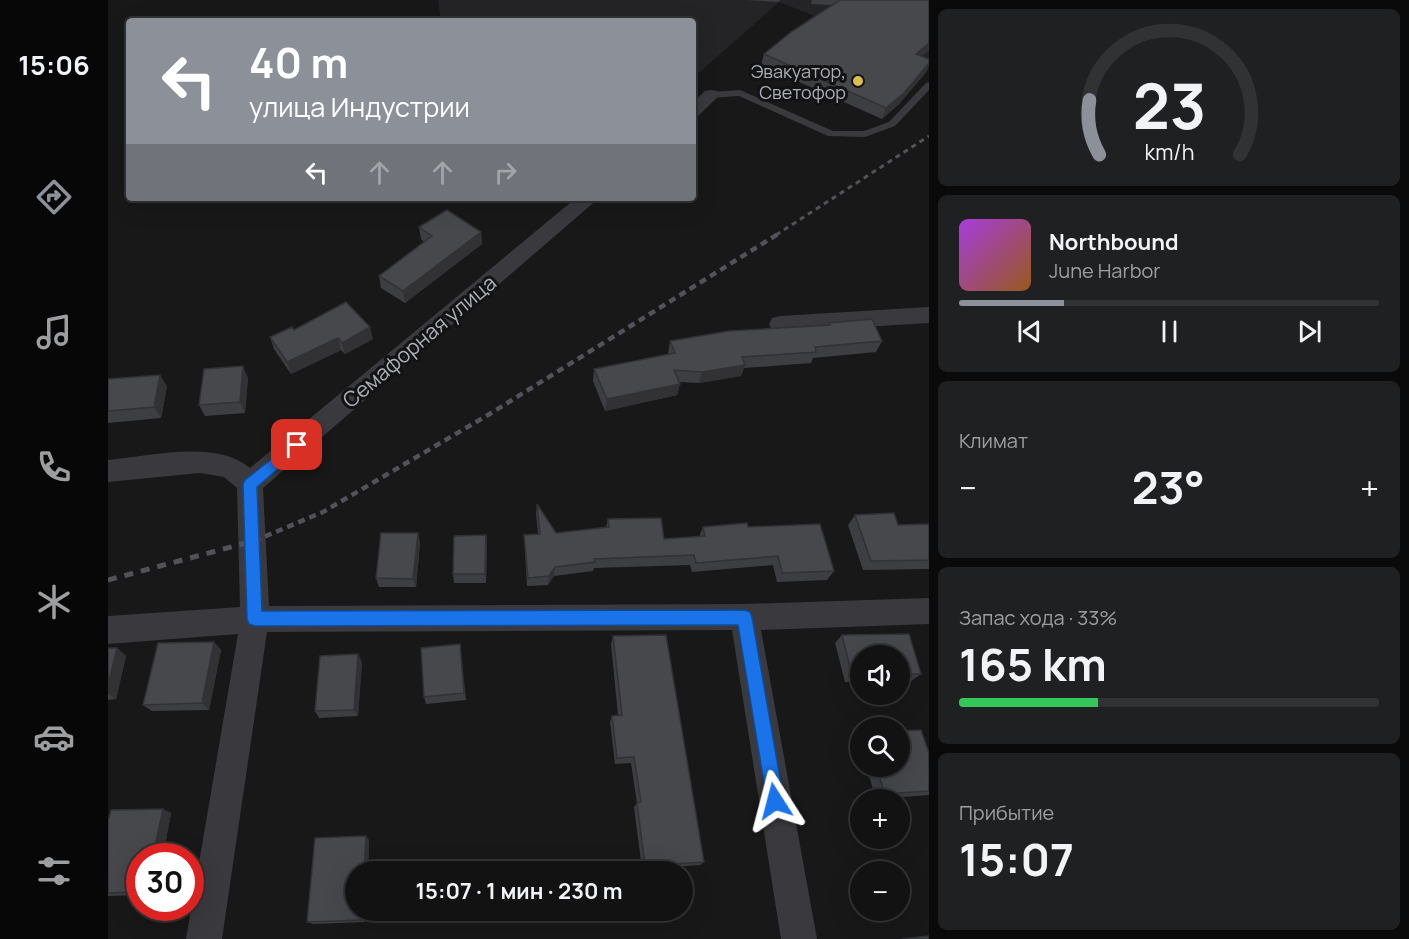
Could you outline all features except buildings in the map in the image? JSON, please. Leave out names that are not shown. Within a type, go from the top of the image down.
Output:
[{"type":"street","points":[[696,108],[711,95]]},
{"type":"street","name":"Семафорная улица","points":[[250,484],[585,201]]},
{"type":"street","points":[[780,324],[929,315]]},
{"type":"street","points":[[108,471],[200,462],[231,466],[250,484],[255,619],[204,939]]},
{"type":"street","points":[[108,630],[255,619],[744,617],[929,611]]},
{"type":"street","points":[[744,617],[799,939]]},
{"type":"lane","points":[[711,95],[740,93],[831,134],[865,134],[892,124],[929,85]]},
{"type":"shaded area","points":[[438,0],[929,0],[929,61],[779,2],[696,75],[696,18],[441,18]]},
{"type":"railway","points":[[776,235],[929,136]]},
{"type":"railway","points":[[255,540],[323,512],[488,415],[778,234]]},
{"type":"railway","points":[[108,580],[255,540]]},
{"type":"place","name":"Эвакуатор, Светофор","points":[[858,81]]},
{"type":"route","points":[[297,445],[250,484],[255,619],[744,617],[775,801]]}]
